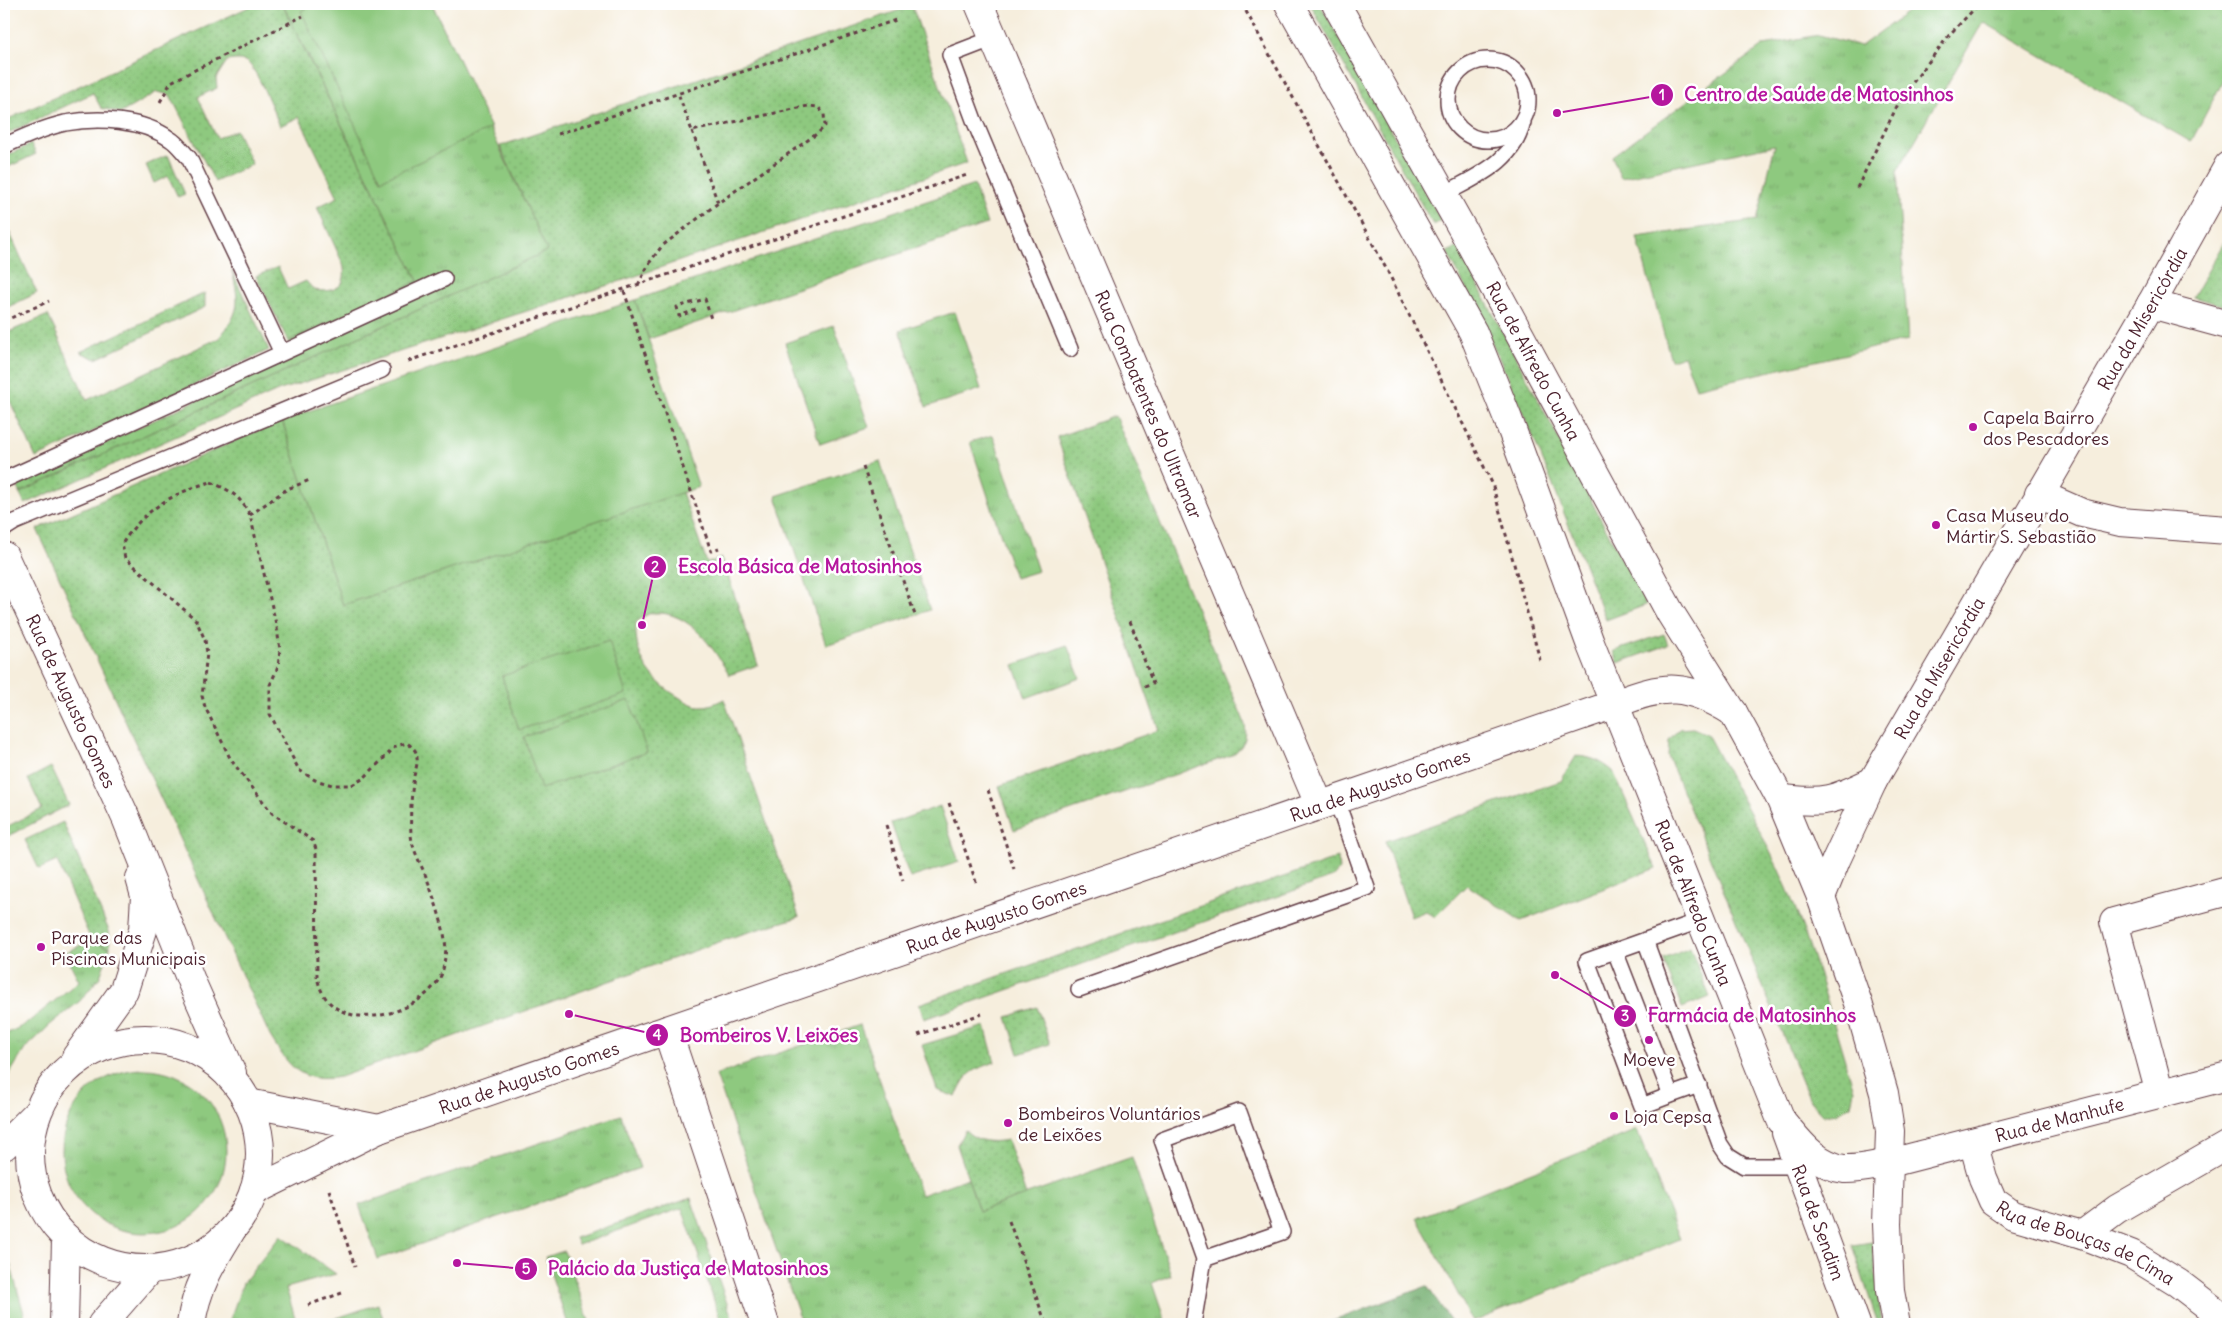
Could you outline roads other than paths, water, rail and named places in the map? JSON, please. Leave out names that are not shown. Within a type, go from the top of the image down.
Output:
[{"type":"main road","name":"Rua Combatentes do Ultramar","points":[[979,4],[1327,802]]},
{"type":"main road","name":"Rua de Alfredo Cunha","points":[[1289,4],[1473,332],[1508,419],[1590,643],[1781,1120],[1806,1149],[1822,1161],[1844,1169],[1890,1163],[1890,1131],[1884,1093],[1859,1006],[1821,897],[1780,798],[1734,714],[1671,614],[1339,5]]},
{"type":"main road","name":"Rua da Misericórdia","points":[[1821,897],[1873,781],[2151,304],[2228,166]]},
{"type":"main road","points":[[2151,304],[2228,325]]},
{"type":"main road","points":[[2039,494],[2082,513],[2120,522],[2228,530]]},
{"type":"main road","name":"Rua de Augusto Gomes","points":[[4,556],[126,818],[192,983],[243,1093],[258,1139],[260,1162],[254,1191],[245,1212],[231,1230]]},
{"type":"main road","name":"Rua de Alfredo Cunha","points":[[1615,704],[1643,693],[1667,688],[1690,691],[1712,699],[1734,714]]},
{"type":"main road","name":"Rua de Augusto Gomes","points":[[254,1191],[379,1129],[1615,704]]},
{"type":"main road","points":[[1780,798],[1807,802],[1836,799],[1873,781]]},
{"type":"main road","name":"Rua de Augusto Gomes","points":[[70,1065],[124,990],[143,930],[145,896],[126,818]]},
{"type":"main road","points":[[2160,1094],[2114,922],[2228,891]]},
{"type":"main road","points":[[667,1030],[765,1324]]},
{"type":"main road","points":[[231,1230],[208,1251],[180,1264],[150,1270],[120,1267],[92,1257],[66,1239],[45,1213],[32,1181],[29,1147],[36,1114],[50,1088],[70,1065],[102,1046],[139,1038],[176,1042],[209,1057],[243,1093],[379,1129]]},
{"type":"main road","name":"Rua de Manhufe","points":[[1890,1163],[2228,1076]]},
{"type":"main road","points":[[4,1146],[36,1114]]},
{"type":"main road","name":"Rua de Sendim","points":[[1781,1120],[1856,1324]]},
{"type":"main road","name":"Rua de Bouças de Cima","points":[[1973,1142],[1983,1178],[1994,1200],[2012,1215],[2082,1235],[2131,1254],[2178,1283],[2228,1321]]},
{"type":"main road","points":[[2082,1235],[2117,1210],[2228,1145]]},
{"type":"main road","points":[[1890,1163],[1887,1224],[1890,1291],[1896,1324]]},
{"type":"main road","points":[[191,1324],[193,1306],[203,1276],[231,1230]]},
{"type":"main road","points":[[64,1324],[66,1239]]},
{"type":"main road","points":[[102,1324],[150,1270]]},
{"type":"lane","points":[[994,38],[950,55],[993,166],[1070,349]]},
{"type":"lane","points":[[1443,195],[1502,159],[1516,144],[1527,106],[1527,93],[1523,81],[1516,71],[1506,64],[1494,60],[1481,60],[1469,64],[1459,71],[1448,93],[1451,112],[1460,128],[1470,136],[1494,139],[1506,135],[1523,118],[1527,106]]},
{"type":"lane","points":[[4,146],[26,136],[65,123],[95,120],[130,123],[148,128],[171,139],[189,158],[282,353]]},
{"type":"lane","points":[[1482,139],[1492,150],[1489,168]]},
{"type":"lane","points":[[4,480],[444,279]]},
{"type":"lane","points":[[4,529],[23,519],[382,370]]},
{"type":"lane","points":[[1079,989],[1367,888],[1327,802]]},
{"type":"lane","points":[[1699,1085],[1642,1106],[1587,961],[1702,920]]},
{"type":"lane","points":[[1646,940],[1720,1144],[1728,1156],[1736,1163],[1744,1166],[1798,1166]]},
{"type":"lane","points":[[1615,951],[1671,1095]]},
{"type":"lane","points":[[1193,1324],[1204,1260],[1162,1140],[1239,1112],[1282,1232],[1204,1260]]},
{"type":"place","name":"Centro de Saúde de Matosinhos","points":[[1557,113]]},
{"type":"place","name":"Capela Bairro dos Pescadores","points":[[1973,427]]},
{"type":"place","name":"Casa Museu do Mártir S. Sebastião","points":[[1936,525]]},
{"type":"place","name":"Escola Básica de Matosinhos","points":[[642,625]]},
{"type":"place","name":"Parque das Piscinas Municipais","points":[[41,947]]},
{"type":"place","name":"Farmácia de Matosinhos","points":[[1555,975]]},
{"type":"place","name":"Bombeiros V. Leixões","points":[[569,1014]]},
{"type":"place","name":"Moeve","points":[[1649,1040]]},
{"type":"place","name":"Loja Cepsa","points":[[1614,1116]]},
{"type":"place","name":"Bombeiros Voluntários de Leixões","points":[[1008,1123]]},
{"type":"place","name":"Palácio da Justiça de Matosinhos","points":[[457,1263]]}]
